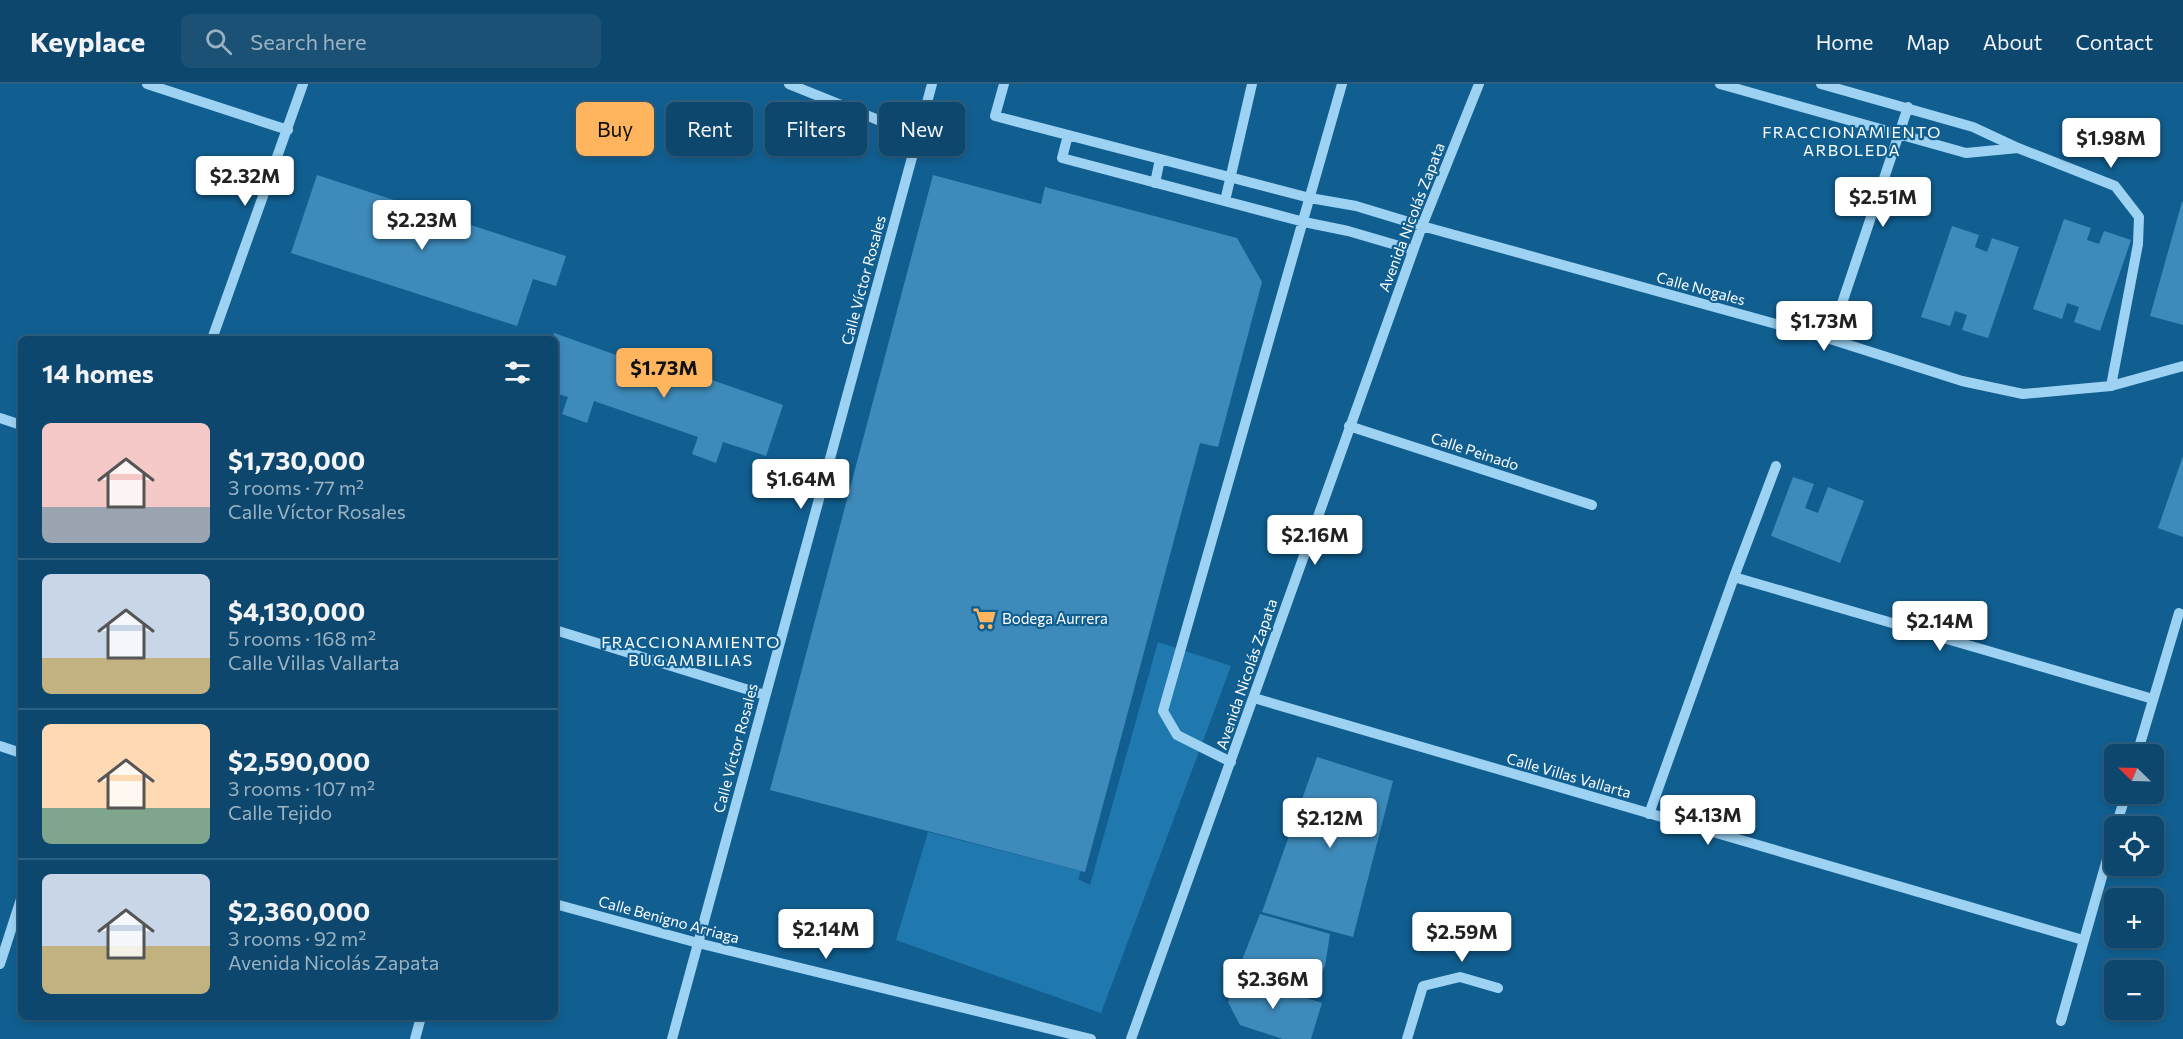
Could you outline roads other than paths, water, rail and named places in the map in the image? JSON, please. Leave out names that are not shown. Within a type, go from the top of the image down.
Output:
[{"type":"street","points":[[147,84],[288,130]]},
{"type":"street","points":[[213,336],[303,84]]},
{"type":"street","points":[[789,84],[879,120]]},
{"type":"street","name":"Calle Víctor Rosales","points":[[927,102],[932,84]]},
{"type":"street","name":"Calle Nogales","points":[[1004,84],[995,116],[1310,198],[1356,206],[1830,339],[1962,381],[2023,394],[2111,386],[2183,366]]},
{"type":"street","points":[[1224,201],[1252,84]]},
{"type":"street","points":[[1231,762],[1177,735],[1162,711],[1342,84]]},
{"type":"street","name":"Avenida Nicolás Zapata","points":[[1131,1039],[1413,250],[1479,84]]},
{"type":"street","points":[[1720,84],[1966,153],[2018,148]]},
{"type":"street","points":[[1821,84],[1974,127],[2018,148],[2115,186],[2139,217],[2138,244],[2111,386]]},
{"type":"street","points":[[1830,339],[1908,107]]},
{"type":"street","points":[[1068,135],[1062,158],[1304,222],[1348,231],[1413,250]]},
{"type":"street","name":"Calle Víctor Rosales","points":[[672,1039],[913,156]]},
{"type":"street","points":[[1155,183],[1160,159]]},
{"type":"street","points":[[0,418],[18,424]]},
{"type":"street","name":"Calle Peinado","points":[[1349,426],[1592,505]]},
{"type":"street","points":[[1649,814],[1776,466]]},
{"type":"street","points":[[1734,578],[2153,699]]},
{"type":"street","points":[[2140,744],[2179,613]]},
{"type":"street","points":[[558,631],[765,695]]},
{"type":"street","name":"Calle Villas Vallarta","points":[[1254,698],[2083,940]]},
{"type":"street","points":[[0,746],[18,752]]},
{"type":"street","points":[[2061,1021],[2104,868]]},
{"type":"street","name":"Calle Benigno Arriaga","points":[[558,905],[698,943],[1091,1039]]},
{"type":"street","points":[[0,964],[18,908]]},
{"type":"street","points":[[1407,1039],[1423,986],[1460,977],[1498,988]]},
{"type":"street","points":[[415,1039],[421,1020]]},
{"type":"place","name":"Bodega Aurrera","points":[[984,618]]},
{"type":"district","name":"FRACCIONAMIENTO ARBOLEDA","points":[[1852,140]]},
{"type":"district","name":"FRACCIONAMIENTO BUGAMBILIAS","points":[[691,650]]}]
